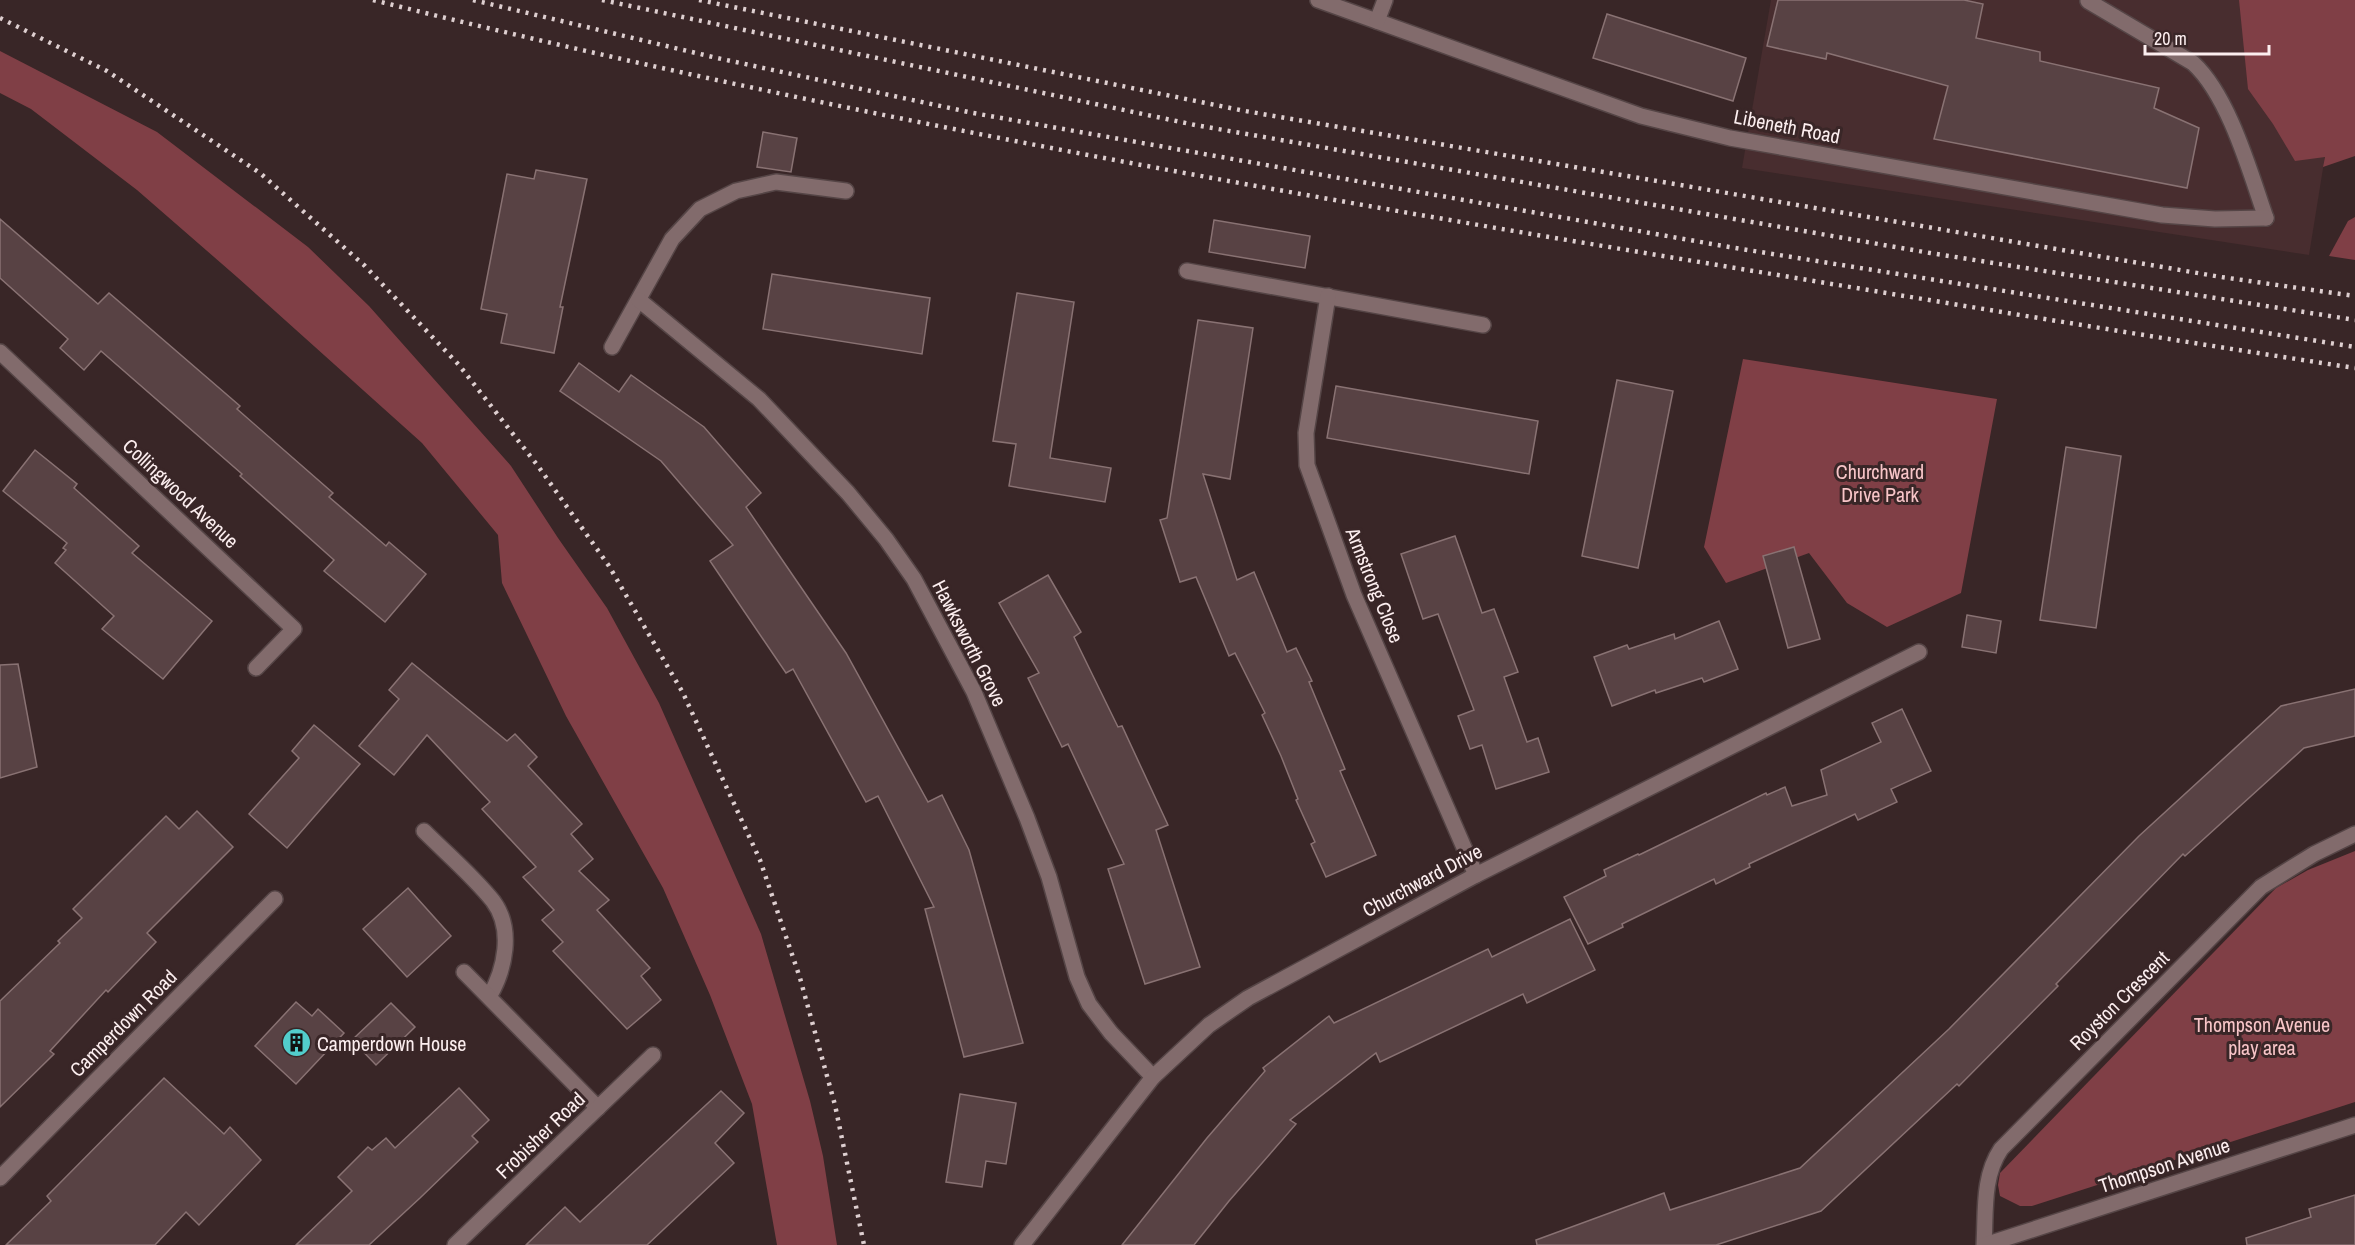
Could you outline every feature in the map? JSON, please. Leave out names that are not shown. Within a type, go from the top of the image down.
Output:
[{"type":"street","name":"Libeneth Road","points":[[1318,0],[1641,116],[1730,138],[2162,215],[2215,219],[2266,218],[2234,131],[2215,92],[2201,70],[2193,63],[2088,1]]},
{"type":"street","points":[[1377,21],[1385,0]]},
{"type":"street","points":[[612,347],[672,239],[700,209],[736,190],[776,182],[846,190]]},
{"type":"street","points":[[1187,271],[1483,325]]},
{"type":"street","name":"Armstrong Close","points":[[1328,296],[1306,433],[1307,465],[1354,595],[1476,875]]},
{"type":"street","name":"Hawksworth Grove","points":[[639,300],[759,399],[848,493],[886,539],[914,579],[974,692],[1027,818],[1049,877],[1077,977],[1089,1004],[1111,1033],[1153,1077]]},
{"type":"street","name":"Collingwood Avenue","points":[[0,352],[294,629],[256,668]]},
{"type":"street","name":"Churchward Drive","points":[[1022,1245],[1153,1077],[1209,1025],[1248,998],[1476,875],[1919,652]]},
{"type":"street","points":[[424,831],[494,902],[502,921],[506,952],[499,981],[489,997]]},
{"type":"street","name":"Royston Crescent","points":[[1985,1245],[1988,1179],[1995,1158],[2001,1149],[2261,887],[2313,854],[2355,834]]},
{"type":"street","name":"Camperdown Road","points":[[0,1178],[275,899]]},
{"type":"street","points":[[464,972],[598,1108]]},
{"type":"street","name":"Frobisher Road","points":[[455,1245],[653,1055]]},
{"type":"street","name":"Thompson Avenue","points":[[1985,1245],[2355,1125]]},
{"type":"shaded area","points":[[1771,0],[2336,0],[2343,45],[2309,255],[1742,168]]},
{"type":"green space","points":[[2239,0],[2355,0],[2355,156],[2323,167],[2325,157],[2295,161],[2273,124],[2248,89]]},
{"type":"green space","points":[[0,51],[157,132],[308,247],[369,306],[511,466],[607,608],[659,703],[761,934],[810,1101],[823,1156],[837,1245],[777,1245],[752,1104],[710,995],[663,888],[566,716],[502,583],[498,535],[422,443],[237,277],[137,190],[31,109],[0,93]]},
{"type":"green space","points":[[2355,217],[2355,260],[2329,256],[2348,221]]},
{"type":"green space","name":"Churchward Drive Park","points":[[1743,359],[1997,399],[1961,593],[1887,627],[1847,603],[1809,553],[1726,583],[1704,547]]},
{"type":"green space","name":"Thompson Avenue play area","points":[[2355,851],[2355,1102],[2032,1206],[2020,1206],[2000,1196],[1998,1185],[2000,1173],[2276,888],[2308,870]]},
{"type":"building","points":[[1778,0],[1964,0],[1983,4],[1976,38],[2040,52],[2040,61],[2159,88],[2154,108],[2199,128],[2187,188],[1934,139],[1948,86],[1827,53],[1826,59],[1767,46]]},
{"type":"building","points":[[1607,14],[1746,58],[1733,101],[1593,58]]},
{"type":"building","points":[[763,132],[797,138],[791,172],[757,167]]},
{"type":"building","points":[[536,170],[587,179],[560,307],[563,307],[554,353],[501,343],[507,314],[481,309],[507,174],[534,179]]},
{"type":"building","points":[[0,219],[98,304],[109,293],[240,406],[237,409],[333,493],[329,497],[386,546],[389,542],[426,574],[385,622],[324,571],[334,560],[240,476],[242,474],[101,351],[84,370],[60,348],[68,339],[0,278]]},
{"type":"building","points":[[1214,220],[1310,236],[1305,268],[1209,252]]},
{"type":"building","points":[[772,274],[930,298],[922,354],[763,329]]},
{"type":"building","points":[[1017,293],[1074,302],[1050,458],[1111,468],[1105,502],[1009,486],[1016,444],[993,441]]},
{"type":"building","points":[[1198,320],[1253,328],[1230,479],[1203,474],[1237,580],[1254,572],[1287,652],[1296,648],[1312,681],[1309,682],[1345,769],[1340,771],[1376,855],[1326,877],[1311,844],[1315,842],[1262,715],[1265,713],[1235,653],[1229,656],[1196,577],[1180,582],[1160,520],[1167,518]]},
{"type":"building","points":[[579,363],[619,392],[631,375],[704,427],[761,493],[746,507],[846,653],[928,802],[942,795],[969,850],[1023,1043],[964,1057],[925,909],[934,907],[878,796],[866,802],[793,669],[786,673],[710,561],[733,545],[661,461],[560,391]]},
{"type":"building","points":[[1617,380],[1673,391],[1638,568],[1582,556]]},
{"type":"building","points":[[1336,386],[1538,421],[1529,474],[1327,438]]},
{"type":"building","points":[[2066,447],[2121,456],[2096,628],[2040,620]]},
{"type":"building","points":[[35,450],[77,484],[74,488],[139,546],[132,553],[212,621],[163,679],[102,629],[114,616],[55,563],[66,550],[63,548],[67,543],[3,491]]},
{"type":"building","points":[[1455,536],[1482,613],[1494,609],[1518,672],[1504,677],[1527,742],[1538,738],[1549,772],[1496,789],[1482,745],[1470,749],[1458,716],[1474,710],[1438,614],[1423,619],[1401,554]]},
{"type":"building","points":[[1794,547],[1820,639],[1788,648],[1763,556]]},
{"type":"building","points":[[1048,575],[1081,632],[1074,637],[1118,727],[1122,726],[1168,825],[1156,830],[1200,967],[1145,984],[1108,869],[1124,864],[1068,744],[1062,747],[1028,678],[1039,673],[999,603]]},
{"type":"building","points":[[1967,615],[2001,621],[1996,653],[1962,647]]},
{"type":"building","points":[[1719,621],[1738,669],[1704,682],[1702,678],[1656,693],[1655,690],[1612,706],[1594,657],[1627,645],[1629,649],[1674,634],[1675,639]]},
{"type":"building","points":[[412,663],[507,741],[515,734],[537,757],[528,766],[582,824],[571,834],[593,859],[579,871],[609,900],[597,910],[650,968],[641,976],[661,1000],[627,1029],[553,951],[563,942],[542,920],[554,910],[523,877],[536,867],[482,809],[490,802],[427,735],[394,775],[359,746],[399,699],[389,690]]},
{"type":"building","points":[[18,664],[37,767],[0,778],[0,665]]},
{"type":"building","points":[[2355,689],[2355,736],[2304,748],[2185,856],[2183,854],[1959,1086],[1957,1084],[1821,1211],[1716,1245],[1537,1245],[1536,1240],[1664,1193],[1670,1210],[1800,1168],[1949,1029],[2139,836],[2281,706]]},
{"type":"building","points":[[1902,709],[1931,771],[1891,789],[1897,802],[1858,820],[1855,814],[1749,864],[1750,867],[1716,884],[1714,879],[1622,924],[1623,927],[1588,944],[1564,897],[1606,876],[1604,870],[1766,793],[1767,795],[1785,787],[1792,806],[1827,795],[1821,770],[1881,742],[1872,723]]},
{"type":"building","points":[[314,725],[360,764],[287,848],[249,814],[299,758],[292,751]]},
{"type":"building","points":[[197,811],[233,847],[147,933],[156,942],[108,992],[106,990],[50,1051],[54,1054],[0,1107],[0,1001],[60,943],[58,941],[82,918],[73,909],[166,816],[179,829]]},
{"type":"building","points":[[408,888],[451,936],[407,977],[363,929]]},
{"type":"building","points":[[1570,919],[1595,970],[1527,1003],[1523,994],[1380,1062],[1376,1053],[1290,1120],[1296,1124],[1194,1245],[1122,1245],[1207,1138],[1265,1071],[1263,1068],[1329,1016],[1334,1023],[1488,949],[1492,957]]},
{"type":"building","name":"Camperdown House","points":[[296,1002],[312,1016],[318,1009],[344,1033],[296,1084],[255,1046]]},
{"type":"building","points":[[391,1003],[415,1027],[376,1065],[352,1040]]},
{"type":"building","points":[[164,1078],[224,1134],[230,1127],[261,1160],[199,1225],[186,1212],[155,1245],[6,1245],[51,1201],[47,1196]]},
{"type":"building","points":[[459,1088],[489,1120],[472,1136],[478,1142],[420,1198],[369,1245],[296,1245],[352,1191],[338,1177],[368,1147],[372,1150],[386,1138],[395,1148]]},
{"type":"building","points":[[721,1091],[744,1113],[715,1143],[734,1163],[647,1245],[526,1245],[565,1207],[580,1222]]},
{"type":"building","points":[[960,1094],[1016,1103],[1006,1164],[986,1161],[982,1187],[946,1182]]},
{"type":"building","points":[[2355,1195],[2355,1245],[2247,1245],[2246,1238],[2311,1217],[2309,1209]]},
{"type":"railway","points":[[373,0],[688,74],[1165,169],[1645,253],[2355,368]]},
{"type":"railway","points":[[473,0],[717,58],[973,113],[1729,247],[2355,347]]},
{"type":"railway","points":[[602,0],[1195,125],[1930,253],[2355,320]]},
{"type":"railway","points":[[699,0],[1245,111],[2221,277],[2355,296]]},
{"type":"railway","points":[[0,18],[107,71],[260,173],[365,266],[459,365],[538,466],[609,566],[683,693],[760,860],[800,978],[835,1105],[864,1245]]},
{"type":"place","name":"Camperdown House","points":[[296,1043]]}]
